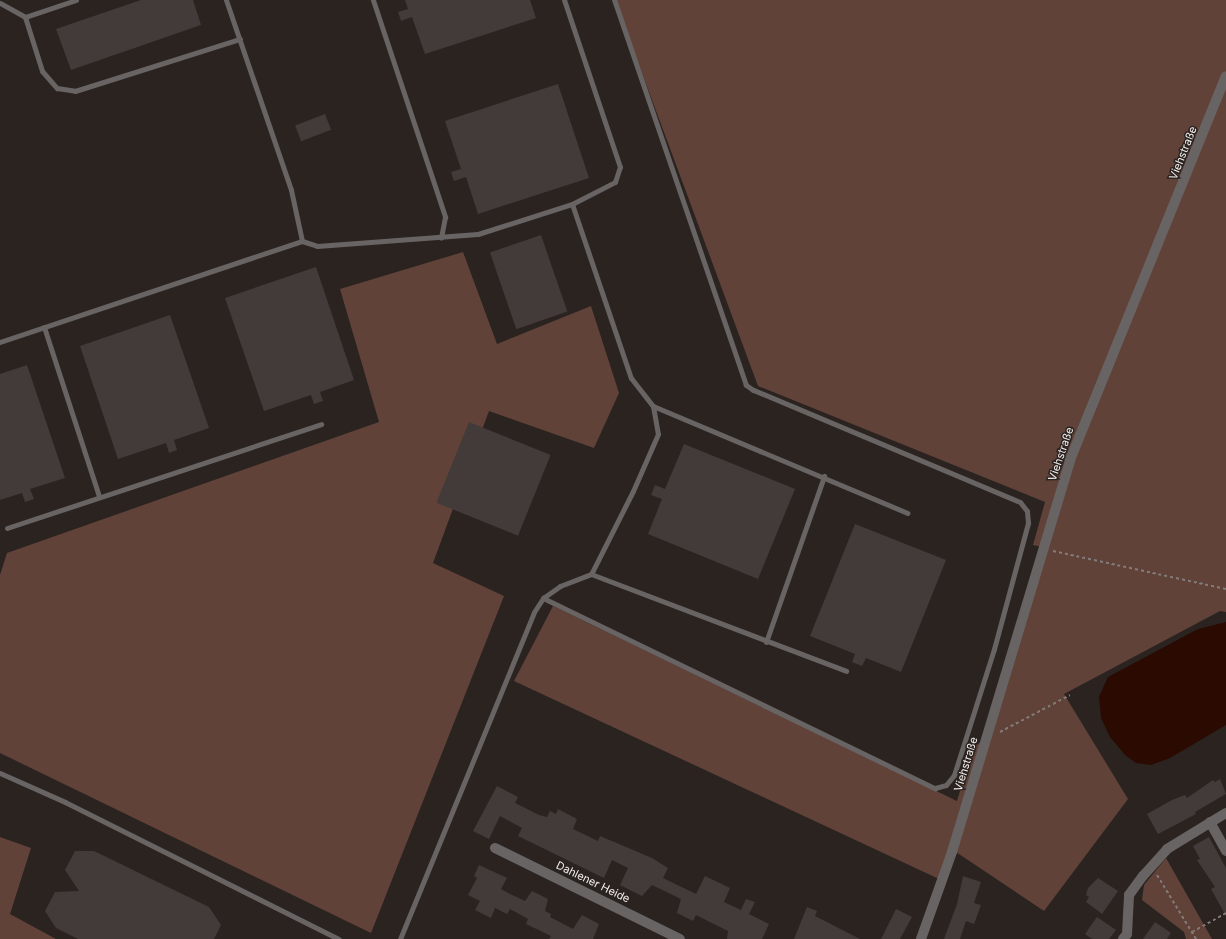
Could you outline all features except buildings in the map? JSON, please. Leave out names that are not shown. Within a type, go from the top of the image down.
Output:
[{"type":"street","name":"Viehstraße","points":[[921,939],[952,852],[1070,460],[1104,372],[1161,240],[1226,76]]},
{"type":"street","points":[[1123,939],[1127,934],[1129,895],[1152,865],[1167,849],[1226,813]]},
{"type":"street","points":[[1210,822],[1226,851]]},
{"type":"street","name":"Dahlener Heide","points":[[495,848],[680,939]]},
{"type":"lane","points":[[25,17],[76,0]]},
{"type":"lane","points":[[226,0],[292,190],[302,242]]},
{"type":"lane","points":[[373,0],[445,217],[441,238]]},
{"type":"lane","points":[[0,342],[302,242],[317,246],[441,238],[478,234],[572,204],[615,182],[620,167],[564,0]]},
{"type":"lane","points":[[543,598],[935,788],[946,785],[954,776],[994,649],[1028,523],[1027,511],[1020,502],[753,390],[746,385],[614,0]]},
{"type":"lane","points":[[0,3],[25,17],[42,71],[57,88],[75,91],[240,39]]},
{"type":"lane","points":[[400,939],[534,612],[543,598],[560,586],[591,574],[634,491],[658,434],[653,406],[631,378],[572,204]]},
{"type":"lane","points":[[44,327],[99,496]]},
{"type":"lane","points":[[653,406],[824,476],[907,513]]},
{"type":"lane","points":[[7,528],[99,496],[321,424]]},
{"type":"lane","points":[[766,642],[824,476]]},
{"type":"lane","points":[[591,574],[766,642],[846,671]]},
{"type":"lane","points":[[0,773],[65,802],[339,939]]},
{"type":"path","points":[[1044,549],[1226,589]]},
{"type":"path","points":[[998,733],[1070,695]]},
{"type":"path","points":[[1152,865],[1166,893],[1196,939]]},
{"type":"path","points":[[1192,932],[1226,913]]},
{"type":"shaded area","points":[[615,0],[1226,0],[1226,612],[1220,611],[1064,694],[1128,799],[1044,911],[950,848],[939,879],[514,681],[553,606],[957,801],[973,747],[991,736],[1047,548],[1033,545],[1045,502],[758,386]]},
{"type":"shaded area","points":[[463,252],[497,344],[591,306],[619,393],[594,448],[489,411],[433,563],[504,596],[371,933],[0,753],[0,575],[7,553],[379,422],[340,289]]},
{"type":"shaded area","points":[[1226,622],[1226,725],[1170,758],[1151,765],[1136,763],[1125,755],[1110,737],[1101,718],[1099,697],[1108,677],[1198,629]]},
{"type":"shaded area","points":[[0,837],[31,848],[10,914],[56,939],[0,939]]},
{"type":"shaded area","points":[[1166,858],[1212,939],[1186,939],[1184,932],[1142,900],[1144,885]]}]
